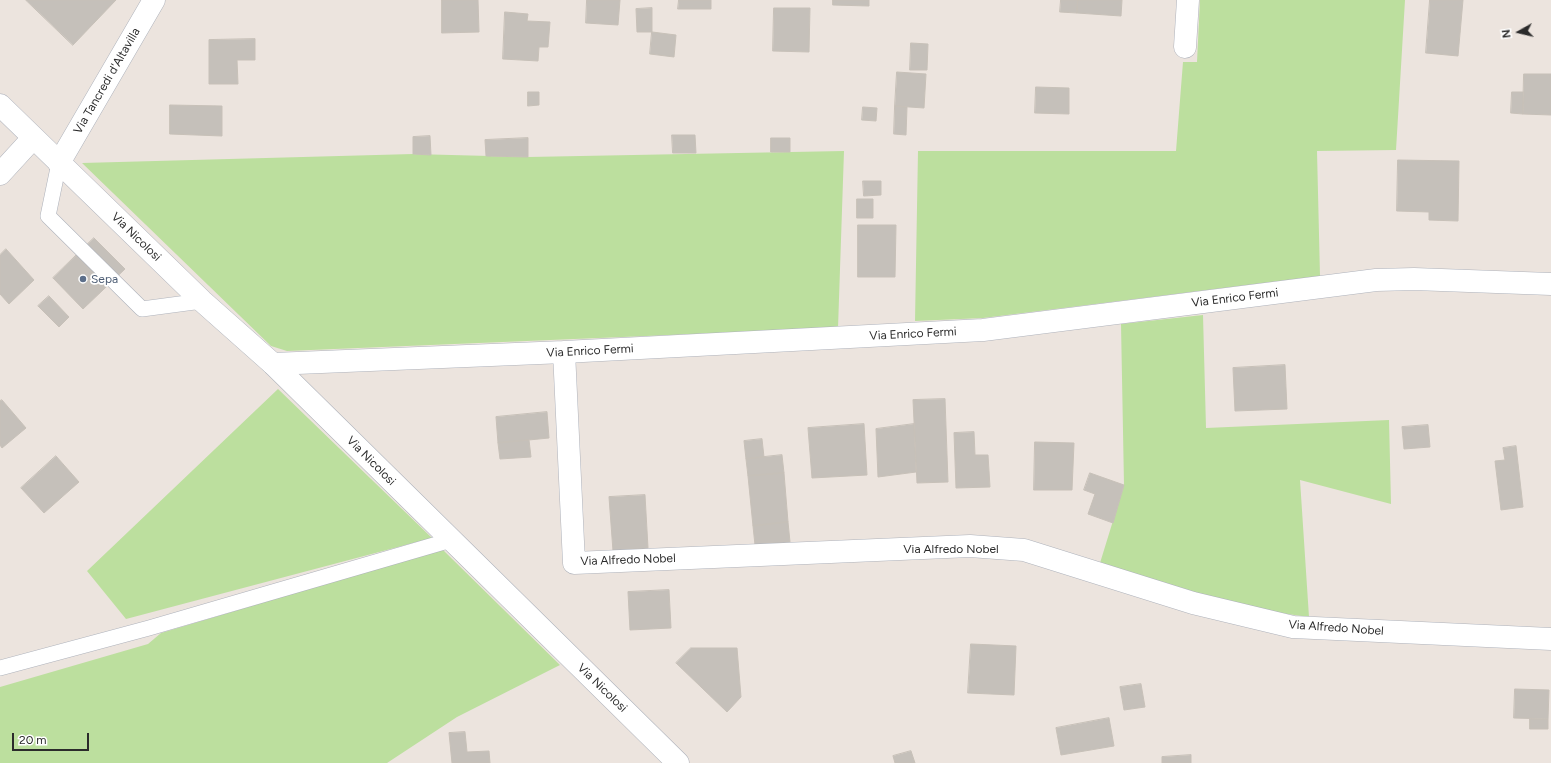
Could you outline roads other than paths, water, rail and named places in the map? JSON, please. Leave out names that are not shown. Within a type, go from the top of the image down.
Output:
[{"type":"street","name":"Via Tancredi d'Altavilla","points":[[59,163],[154,0]]},
{"type":"street","points":[[1185,47],[1188,0]]},
{"type":"street","name":"Via Nicolosi","points":[[0,105],[202,301],[273,364],[678,763]]},
{"type":"street","points":[[0,174],[33,138]]},
{"type":"street","name":"Via Enrico Fermi","points":[[273,364],[564,352],[983,330],[1376,280],[1414,279],[1551,284]]},
{"type":"street","name":"Via Alfredo Nobel","points":[[564,352],[574,563],[970,546],[1024,550],[1193,603],[1293,627],[1551,639]]},
{"type":"lane","points":[[59,163],[48,216],[142,309],[202,301]]},
{"type":"lane","points":[[0,668],[149,628],[451,540]]},
{"type":"place","name":"Sepa","points":[[83,279]]}]
